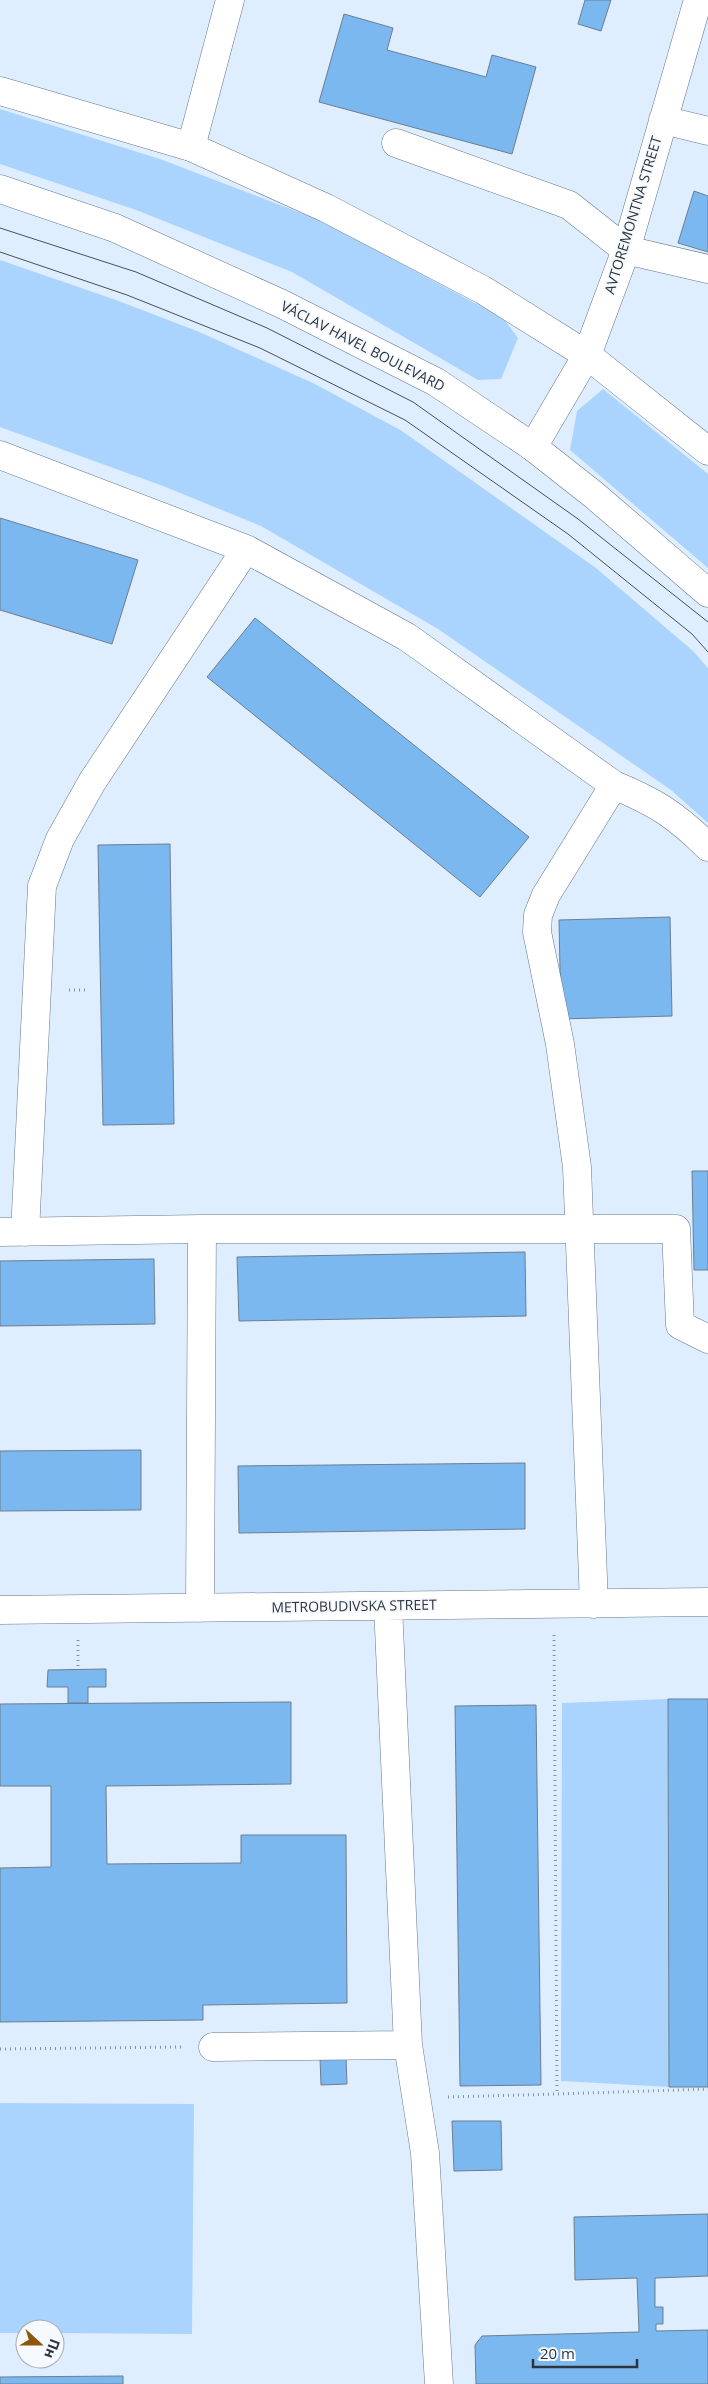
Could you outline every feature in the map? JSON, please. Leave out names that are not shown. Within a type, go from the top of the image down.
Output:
[{"type":"main road","points":[[191,147],[230,0]]},
{"type":"main road","name":"AVTOREMONTNA STREET","points":[[533,447],[587,355],[626,250],[694,1]]},
{"type":"main road","points":[[0,91],[191,147],[326,208],[483,290],[587,355],[708,451]]},
{"type":"main road","points":[[663,120],[708,131]]},
{"type":"main road","points":[[396,143],[569,205],[626,250],[708,269]]},
{"type":"main road","name":"VÁCLAV HAVEL BOULEVARD","points":[[0,189],[115,228],[282,304],[436,382],[533,447],[594,495],[708,593]]},
{"type":"main road","points":[[0,455],[246,549],[407,636],[614,785],[647,799],[684,822],[708,847]]},
{"type":"main road","points":[[246,549],[92,782],[60,839],[42,886],[12,1232],[580,1227],[676,1229],[680,1325],[708,1339]]},
{"type":"main road","points":[[594,1604],[577,1166],[560,1044],[537,932],[538,915],[546,895],[614,785]]},
{"type":"main road","points":[[200,1608],[202,1229]]},
{"type":"main road","name":"METROBUDIVSKA STREET","points":[[0,1610],[708,1602]]},
{"type":"main road","points":[[388,1606],[408,2045],[425,2153],[439,2384]]},
{"type":"main road","points":[[213,2047],[408,2045]]},
{"type":"path","points":[[554,1627],[557,2094]]},
{"type":"path","points":[[78,1634],[78,1670]]},
{"type":"path","points":[[0,2049],[213,2047]]},
{"type":"path","points":[[416,2098],[708,2089]]},
{"type":"shaded area","points":[[0,109],[160,159],[319,220],[503,318],[518,338],[501,379],[478,380],[292,272],[136,210],[0,164]]},
{"type":"shaded area","points":[[0,260],[116,300],[197,331],[315,384],[402,431],[596,568],[693,651],[708,668],[708,823],[671,790],[438,629],[261,526],[163,486],[0,427]]},
{"type":"shaded area","points":[[603,389],[708,474],[708,568],[570,450],[577,411]]},
{"type":"shaded area","points":[[668,1699],[669,2087],[561,2081],[562,1703]]},
{"type":"shaded area","points":[[0,2103],[194,2104],[192,2334],[65,2333],[65,2319],[15,2319],[15,2333],[0,2333]]},
{"type":"building","points":[[585,0],[611,0],[601,31],[578,24]]},
{"type":"building","points":[[344,14],[393,28],[387,50],[486,77],[492,55],[536,67],[512,154],[319,102]]},
{"type":"building","points":[[694,191],[708,196],[708,252],[678,243]]},
{"type":"building","points":[[0,518],[138,560],[112,644],[0,610]]},
{"type":"building","points":[[255,618],[529,837],[480,897],[207,677]]},
{"type":"building","points":[[170,844],[174,1124],[103,1125],[98,845]]},
{"type":"building","points":[[670,917],[672,1016],[561,1019],[559,920]]},
{"type":"building","points":[[692,1171],[708,1171],[708,1270],[694,1270]]},
{"type":"building","points":[[525,1252],[526,1316],[239,1321],[237,1257]]},
{"type":"building","points":[[154,1259],[155,1324],[0,1326],[0,1261]]},
{"type":"building","points":[[141,1450],[141,1510],[0,1511],[0,1451]]},
{"type":"building","points":[[525,1463],[525,1529],[239,1533],[238,1466]]},
{"type":"building","points":[[106,1669],[106,1687],[88,1687],[88,1703],[68,1703],[68,1687],[47,1687],[48,1670]]},
{"type":"building","points":[[668,1699],[708,1699],[708,2087],[669,2087]]},
{"type":"building","points":[[291,1702],[291,1784],[106,1786],[107,1864],[241,1863],[241,1835],[346,1835],[347,2003],[203,2005],[203,2020],[0,2022],[0,1868],[51,1867],[51,1786],[0,1786],[0,1704]]},
{"type":"building","points":[[536,1705],[541,2085],[460,2086],[455,1706]]},
{"type":"building","points":[[346,2057],[347,2084],[321,2085],[320,2058]]},
{"type":"building","points":[[452,2121],[501,2121],[502,2170],[454,2171]]},
{"type":"building","points":[[708,2214],[708,2276],[655,2278],[655,2307],[663,2307],[663,2324],[656,2324],[656,2331],[708,2330],[708,2384],[476,2384],[475,2345],[482,2336],[639,2332],[637,2278],[575,2280],[574,2217]]},
{"type":"building","points":[[123,2376],[123,2384],[0,2384],[0,2377]]},
{"type":"tram line","points":[[0,228],[136,272],[267,328],[413,402],[578,519],[708,622]]},
{"type":"tram line","points":[[0,252],[127,295],[260,348],[405,420],[568,534],[692,634],[708,652]]}]
